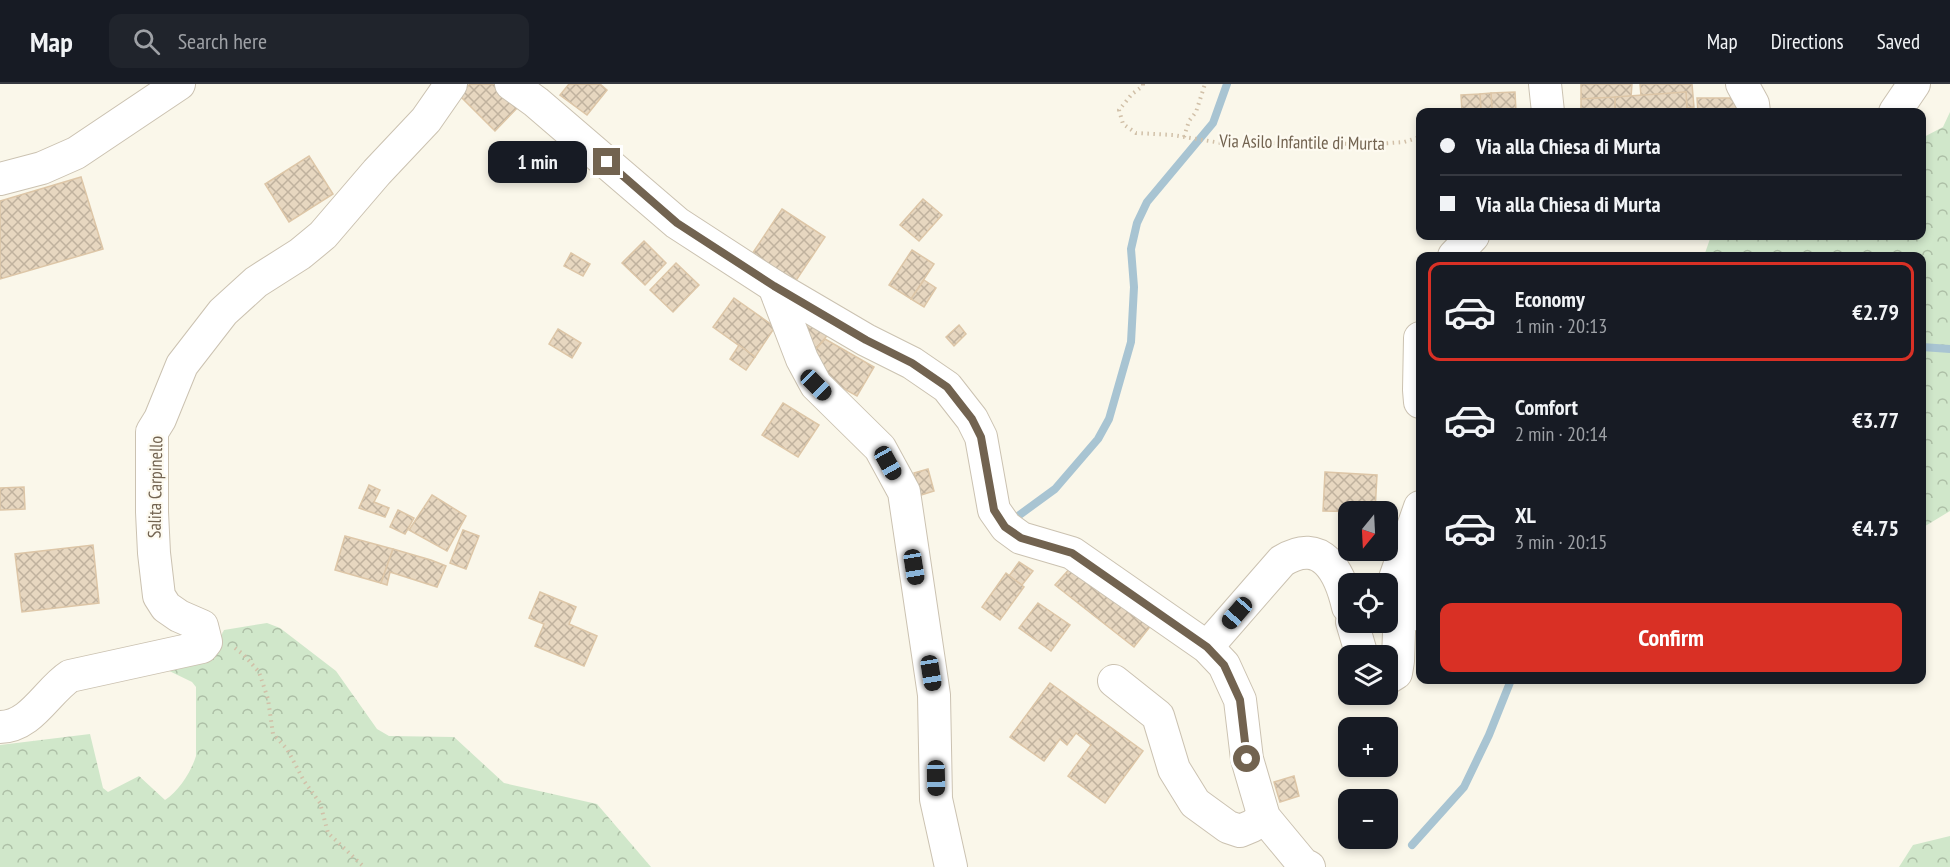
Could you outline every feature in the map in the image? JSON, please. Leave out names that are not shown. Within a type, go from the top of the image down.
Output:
[{"type":"street","points":[[0,180],[42,168],[76,153],[179,84]]},
{"type":"street","name":"Salita Carpinello","points":[[202,626],[179,616],[166,607],[159,596],[154,553],[152,432],[182,364],[223,312],[256,282],[300,254],[323,236],[377,172],[426,120],[451,84]]},
{"type":"street","points":[[511,84],[536,102],[677,223],[774,286],[866,340],[912,363],[947,387],[972,419],[981,437],[994,510],[1005,527],[1021,538],[1072,553],[1207,647],[1224,665],[1240,700],[1247,759],[1264,817],[1303,864],[1309,867]]},
{"type":"street","points":[[1545,84],[1548,108]]},
{"type":"street","points":[[1742,84],[1754,108]]},
{"type":"street","points":[[1897,108],[1914,84]]},
{"type":"street","points":[[1458,252],[1469,240]]},
{"type":"street","points":[[774,286],[802,359],[816,385],[880,448],[904,492],[934,694],[936,800],[951,867]]},
{"type":"street","points":[[1398,661],[1399,632],[1393,584],[1416,518]]},
{"type":"street","points":[[1409,538],[1416,593]]},
{"type":"street","points":[[1207,647],[1282,561],[1294,554],[1305,552],[1326,560],[1338,576]]},
{"type":"street","points":[[0,727],[9,727],[30,715],[61,682],[70,676],[202,647],[206,642],[202,626]]},
{"type":"street","points":[[1114,681],[1158,716],[1174,769],[1196,803],[1228,827],[1239,831],[1252,826],[1264,817]]},
{"type":"path","name":"Via Asilo Infantile di Murta","points":[[1143,84],[1119,110],[1123,124],[1136,133],[1231,143],[1377,144],[1404,142],[1416,138]]},
{"type":"path","points":[[1184,137],[1189,121],[1196,112],[1205,84]]},
{"type":"path","points":[[202,626],[244,655],[259,672],[268,699],[273,734],[287,749],[304,781],[320,803],[328,833],[364,867]]},
{"type":"green space","points":[[1950,112],[1950,511],[1926,526],[1926,252],[1705,252],[1710,240],[1926,240],[1926,136],[1943,127]]},
{"type":"green space","points":[[267,623],[280,628],[336,671],[377,729],[389,736],[454,737],[504,783],[597,804],[651,867],[0,867],[0,745],[90,734],[103,788],[108,792],[139,776],[165,800],[184,781],[196,756],[196,687],[192,682],[159,666],[215,648],[224,630]]},
{"type":"green space","points":[[1950,836],[1950,867],[1899,867],[1913,845]]},
{"type":"building","points":[[470,84],[498,84],[520,105],[495,131],[459,95]]},
{"type":"building","points":[[569,84],[600,84],[607,90],[587,115],[560,95]]},
{"type":"building","points":[[1581,84],[1632,84],[1631,97],[1581,99]]},
{"type":"building","points":[[1640,84],[1692,84],[1694,107],[1687,108],[1686,92],[1641,96]]},
{"type":"building","points":[[1515,92],[1516,108],[1492,108],[1491,93]]},
{"type":"building","points":[[1686,92],[1687,108],[1615,108],[1615,97]]},
{"type":"building","points":[[1491,93],[1492,108],[1481,108],[1480,94]]},
{"type":"building","points":[[1480,94],[1481,108],[1462,108],[1461,95]]},
{"type":"building","points":[[1615,97],[1615,108],[1581,108],[1581,99]]},
{"type":"building","points":[[1697,98],[1736,98],[1737,108],[1698,108]]},
{"type":"building","points":[[309,156],[333,194],[289,222],[265,184]]},
{"type":"building","points":[[81,177],[103,249],[0,279],[0,201]]},
{"type":"building","points":[[923,199],[942,215],[919,241],[900,225]]},
{"type":"building","points":[[782,209],[825,237],[795,282],[752,254]]},
{"type":"building","points":[[644,241],[666,263],[645,285],[622,263]]},
{"type":"building","points":[[912,250],[934,264],[911,299],[889,285]]},
{"type":"building","points":[[571,253],[590,264],[583,276],[564,266]]},
{"type":"building","points":[[676,263],[699,285],[673,312],[650,290]]},
{"type":"building","points":[[924,280],[936,288],[924,307],[911,299]]},
{"type":"building","points":[[734,298],[775,327],[755,357],[713,327]]},
{"type":"building","points":[[803,315],[831,331],[815,350],[809,353]]},
{"type":"building","points":[[959,325],[966,334],[954,346],[946,337]]},
{"type":"building","points":[[558,329],[581,343],[572,358],[549,344]]},
{"type":"building","points":[[825,339],[874,367],[857,396],[841,387],[833,392],[815,350]]},
{"type":"building","points":[[739,345],[755,357],[746,370],[730,359]]},
{"type":"building","points":[[783,403],[819,425],[798,457],[762,435]]},
{"type":"building","points":[[928,469],[934,491],[921,495],[914,473]]},
{"type":"building","points":[[1325,472],[1377,475],[1376,501],[1338,501],[1338,511],[1323,511]]},
{"type":"building","points":[[369,485],[380,490],[374,502],[389,508],[385,517],[359,508]]},
{"type":"building","points":[[24,487],[25,509],[0,510],[0,488]]},
{"type":"building","points":[[432,495],[466,516],[447,551],[409,530]]},
{"type":"building","points":[[398,510],[414,518],[405,534],[390,527]]},
{"type":"building","points":[[463,530],[479,536],[466,569],[450,563]]},
{"type":"building","points":[[345,536],[393,549],[381,583],[335,570]]},
{"type":"building","points":[[93,545],[99,603],[22,612],[15,554]]},
{"type":"building","points":[[393,549],[446,566],[437,587],[390,572],[387,585],[381,583]]},
{"type":"building","points":[[1019,562],[1033,571],[1022,585],[1009,576]]},
{"type":"building","points":[[1073,565],[1156,619],[1134,647],[1055,585]]},
{"type":"building","points":[[1006,573],[1024,587],[1000,620],[982,607]]},
{"type":"building","points":[[540,592],[576,607],[569,624],[597,636],[584,666],[535,646],[544,624],[529,618]]},
{"type":"building","points":[[1038,603],[1070,625],[1051,651],[1019,628]]},
{"type":"building","points":[[1050,683],[1143,751],[1105,803],[1068,776],[1091,745],[1076,733],[1067,745],[1060,739],[1044,761],[1010,737]]},
{"type":"building","points":[[1294,776],[1299,796],[1280,802],[1274,782]]},
{"type":"waterway","points":[[1018,516],[1055,489],[1098,439],[1109,419],[1131,342],[1134,287],[1131,249],[1137,223],[1147,202],[1213,123],[1227,84]]},
{"type":"waterway","points":[[1926,347],[1950,349]]},
{"type":"waterway","points":[[1412,845],[1464,787],[1489,735],[1509,684]]},
{"type":"route","points":[[607,162],[677,223],[774,286],[866,340],[912,363],[947,387],[972,419],[981,437],[994,510],[1005,527],[1021,538],[1072,553],[1207,647],[1224,665],[1240,700],[1247,759]]}]
